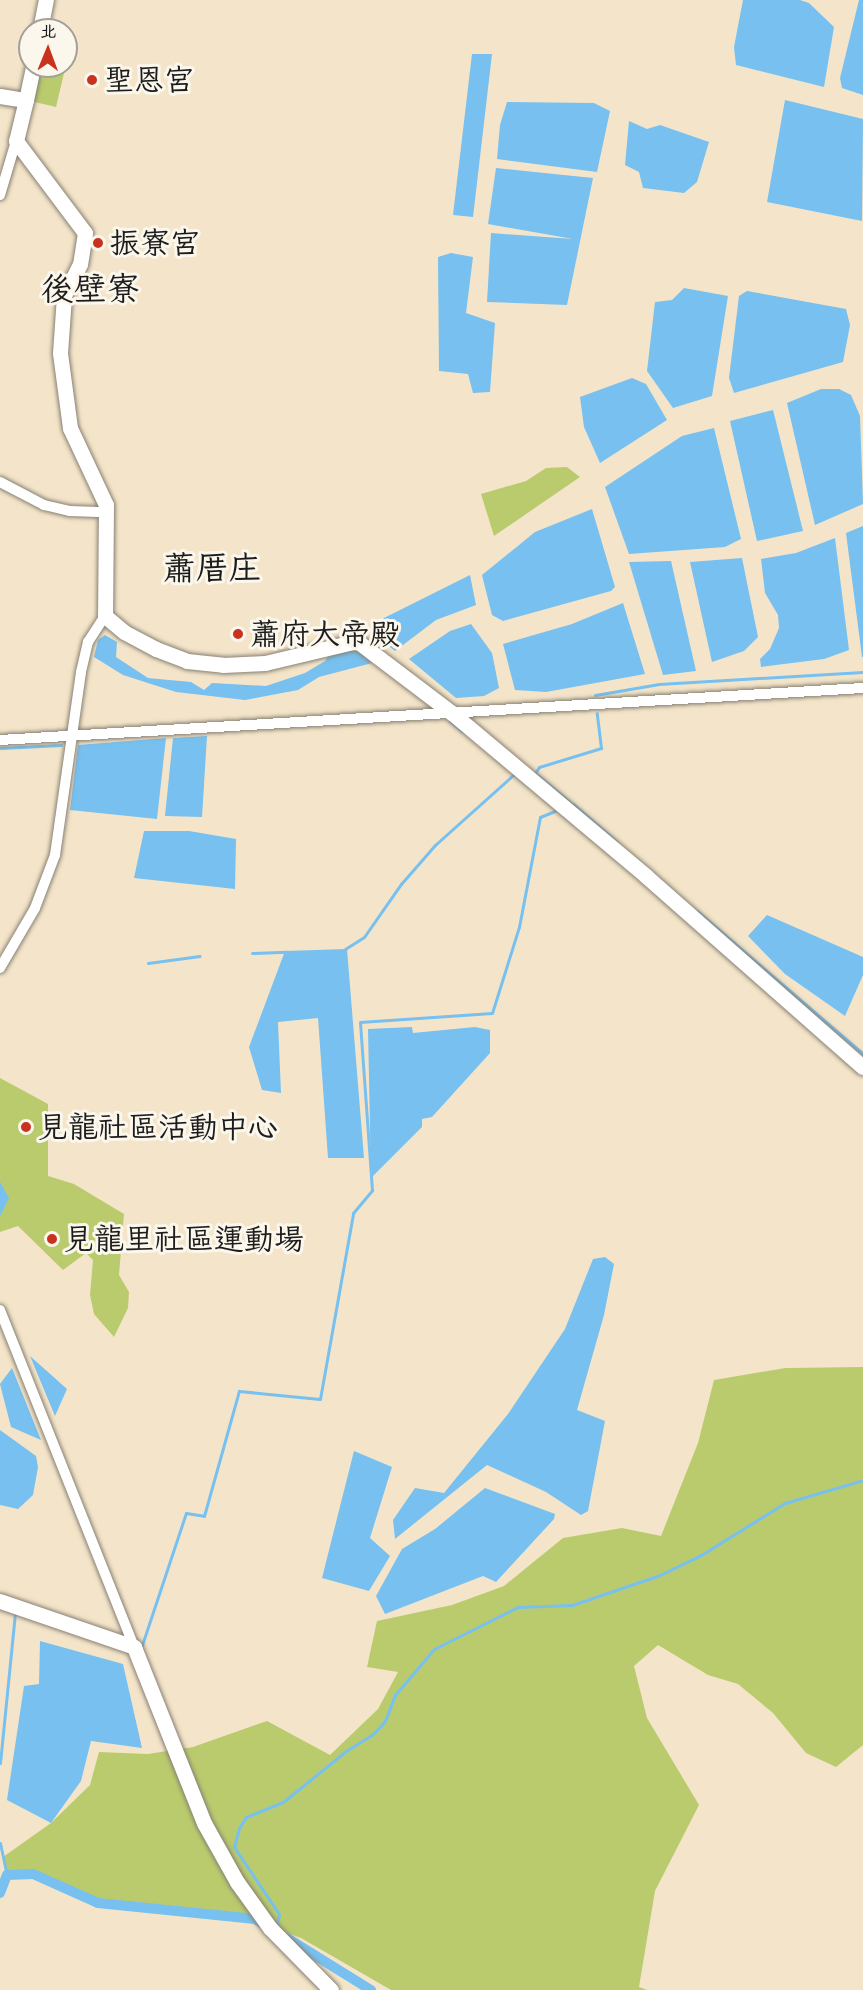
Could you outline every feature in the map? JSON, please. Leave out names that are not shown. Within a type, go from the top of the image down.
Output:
[{"type":"street","points":[[42,18],[46,0]]},
{"type":"street","points":[[0,195],[16,141],[31,78]]},
{"type":"street","points":[[0,96],[26,100]]},
{"type":"street","points":[[0,968],[35,908],[55,855],[68,774],[70,735],[88,642],[105,616],[106,505],[70,428],[60,352],[64,296],[80,264],[85,233],[16,141]]},
{"type":"street","points":[[0,482],[44,505],[70,511],[105,512]]},
{"type":"street","points":[[105,616],[124,632],[156,649],[187,661],[223,664],[265,663],[357,640],[452,713],[646,876],[863,1067]]},
{"type":"street","points":[[0,740],[863,688]]},
{"type":"street","points":[[0,1310],[204,1823],[237,1882],[270,1928],[331,1990]]},
{"type":"street","points":[[0,1601],[134,1647]]},
{"type":"green space","points":[[31,78],[63,78],[56,107],[26,100]]},
{"type":"green space","points":[[567,467],[580,477],[494,536],[481,494],[526,481],[546,468]]},
{"type":"green space","points":[[0,1078],[48,1104],[48,1176],[74,1184],[124,1214],[119,1275],[129,1292],[128,1308],[114,1337],[94,1314],[90,1295],[93,1260],[86,1253],[63,1270],[18,1226],[0,1232]]},
{"type":"green space","points":[[863,1367],[863,1745],[836,1767],[806,1753],[773,1713],[738,1684],[708,1675],[658,1645],[634,1666],[647,1718],[699,1805],[655,1891],[639,1987],[647,1990],[391,1990],[301,1938],[266,1925],[109,1903],[88,1898],[33,1874],[7,1875],[3,1857],[51,1823],[90,1785],[99,1752],[148,1754],[193,1747],[267,1721],[330,1755],[378,1709],[398,1672],[367,1667],[377,1621],[452,1605],[504,1586],[563,1538],[622,1528],[661,1536],[698,1443],[714,1380],[785,1368]]},
{"type":"water","points":[[743,0],[800,0],[809,3],[834,27],[824,87],[736,65],[734,47]]},
{"type":"water","points":[[859,0],[863,0],[863,95],[842,88],[840,78]]},
{"type":"water","points":[[472,54],[492,54],[473,217],[453,215]]},
{"type":"water","points":[[785,100],[863,119],[862,221],[767,202]]},
{"type":"water","points":[[507,102],[594,103],[610,111],[597,172],[497,159],[500,125]]},
{"type":"water","points":[[629,121],[647,129],[660,125],[709,142],[697,182],[684,193],[643,188],[639,172],[625,165]]},
{"type":"water","points":[[496,168],[593,178],[567,305],[487,302],[491,233],[573,239],[488,224]]},
{"type":"water","points":[[451,253],[473,257],[466,313],[495,323],[490,392],[473,393],[468,374],[439,371],[438,257]]},
{"type":"water","points":[[684,288],[728,296],[712,396],[673,408],[647,371],[655,302],[672,300]]},
{"type":"water","points":[[747,291],[846,309],[850,325],[843,362],[734,393],[729,378],[739,296]]},
{"type":"water","points":[[632,378],[646,384],[667,420],[600,463],[584,427],[580,397]]},
{"type":"water","points":[[821,389],[839,389],[851,395],[860,416],[863,504],[815,525],[787,403]]},
{"type":"water","points":[[773,410],[803,531],[757,541],[730,421]]},
{"type":"water","points":[[714,428],[741,539],[725,547],[629,554],[605,487],[682,436]]},
{"type":"water","points":[[592,509],[615,587],[611,591],[503,621],[492,615],[482,575],[535,532]]},
{"type":"water","points":[[863,526],[863,657],[862,657],[846,533]]},
{"type":"water","points":[[835,538],[849,650],[824,659],[761,667],[760,659],[770,649],[779,628],[778,615],[765,593],[761,559],[796,553]]},
{"type":"water","points":[[742,558],[758,637],[744,651],[712,662],[690,562]]},
{"type":"water","points":[[671,561],[696,671],[663,675],[629,562]]},
{"type":"water","points":[[470,575],[476,605],[436,620],[395,651],[371,632],[384,618]]},
{"type":"water","points":[[623,603],[645,674],[546,692],[515,690],[503,644],[572,624]]},
{"type":"water","points":[[471,624],[492,653],[499,688],[484,696],[456,698],[409,659],[450,631]]},
{"type":"water","points":[[105,635],[117,642],[116,657],[148,678],[191,682],[204,690],[212,683],[266,686],[305,673],[325,661],[331,651],[358,651],[372,663],[319,677],[298,690],[245,700],[176,692],[123,675],[94,657],[98,640]]},
{"type":"water","points":[[207,736],[202,817],[165,816],[173,738]]},
{"type":"water","points":[[166,738],[157,819],[70,810],[78,745]]},
{"type":"water","points":[[144,831],[189,831],[236,839],[235,889],[134,878]]},
{"type":"water","points":[[767,915],[863,957],[863,975],[845,1016],[785,974],[748,936]]},
{"type":"water","points":[[347,949],[364,1158],[328,1158],[318,1018],[278,1022],[281,1093],[262,1090],[249,1047],[285,951]]},
{"type":"water","points":[[412,1027],[413,1033],[475,1027],[490,1030],[490,1053],[432,1117],[422,1119],[422,1127],[371,1178],[368,1029]]},
{"type":"water","points":[[0,1182],[9,1198],[0,1216]]},
{"type":"water","points":[[605,1257],[614,1264],[604,1315],[577,1410],[605,1421],[588,1511],[581,1515],[546,1492],[487,1465],[395,1539],[393,1520],[415,1488],[444,1493],[508,1414],[565,1329],[593,1259]]},
{"type":"water","points":[[30,1356],[67,1389],[55,1416]]},
{"type":"water","points":[[12,1368],[41,1440],[11,1427],[0,1384]]},
{"type":"water","points":[[0,1430],[36,1456],[38,1467],[33,1495],[18,1509],[0,1505]]},
{"type":"water","points":[[354,1451],[392,1467],[370,1538],[390,1556],[369,1591],[322,1578]]},
{"type":"water","points":[[485,1488],[555,1514],[554,1519],[496,1582],[483,1576],[385,1614],[376,1596],[402,1549],[435,1529]]},
{"type":"water","points":[[40,1641],[123,1664],[142,1748],[91,1741],[81,1781],[51,1823],[7,1800],[24,1686],[39,1684]]},
{"type":"waterway","points":[[595,695],[659,684],[863,672]]},
{"type":"waterway","points":[[572,804],[535,773],[539,767],[601,748],[597,713]]},
{"type":"waterway","points":[[450,721],[462,731]]},
{"type":"waterway","points":[[0,748],[61,745]]},
{"type":"waterway","points":[[345,949],[364,937],[401,884],[435,845],[514,774]]},
{"type":"waterway","points":[[573,804],[617,842]]},
{"type":"waterway","points":[[142,1645],[186,1513],[204,1516],[239,1391],[320,1399],[353,1213],[372,1190],[360,1022],[492,1013],[519,927],[540,817],[555,811]]},
{"type":"waterway","points":[[697,911],[863,1054]]},
{"type":"waterway","points":[[252,953],[287,952]]},
{"type":"waterway","points":[[148,963],[200,956]]},
{"type":"waterway","points":[[276,1928],[279,1914],[234,1847],[239,1828],[246,1817],[283,1802],[346,1751],[372,1735],[385,1721],[395,1695],[434,1649],[518,1607],[572,1605],[660,1575],[701,1555],[785,1503],[863,1480]]},
{"type":"waterway","points":[[0,1763],[15,1614]]},
{"type":"waterway","points":[[0,1843],[7,1875]]},
{"type":"waterway","points":[[0,1893],[7,1875],[33,1874],[98,1903],[255,1919],[265,1925]]},
{"type":"waterway","points":[[287,1938],[371,1990]]},
{"type":"place","name":"聖恩宮","points":[[92,80]]},
{"type":"place","name":"振寮宮","points":[[98,243]]},
{"type":"place","name":"蕭府大帝殿","points":[[238,634]]},
{"type":"place","name":"見龍社區活動中心","points":[[26,1127]]},
{"type":"place","name":"見龍里社區運動場","points":[[52,1239]]},
{"type":"district","name":"後壁寮","points":[[90,290]]},
{"type":"district","name":"蕭厝庄","points":[[212,569]]}]
